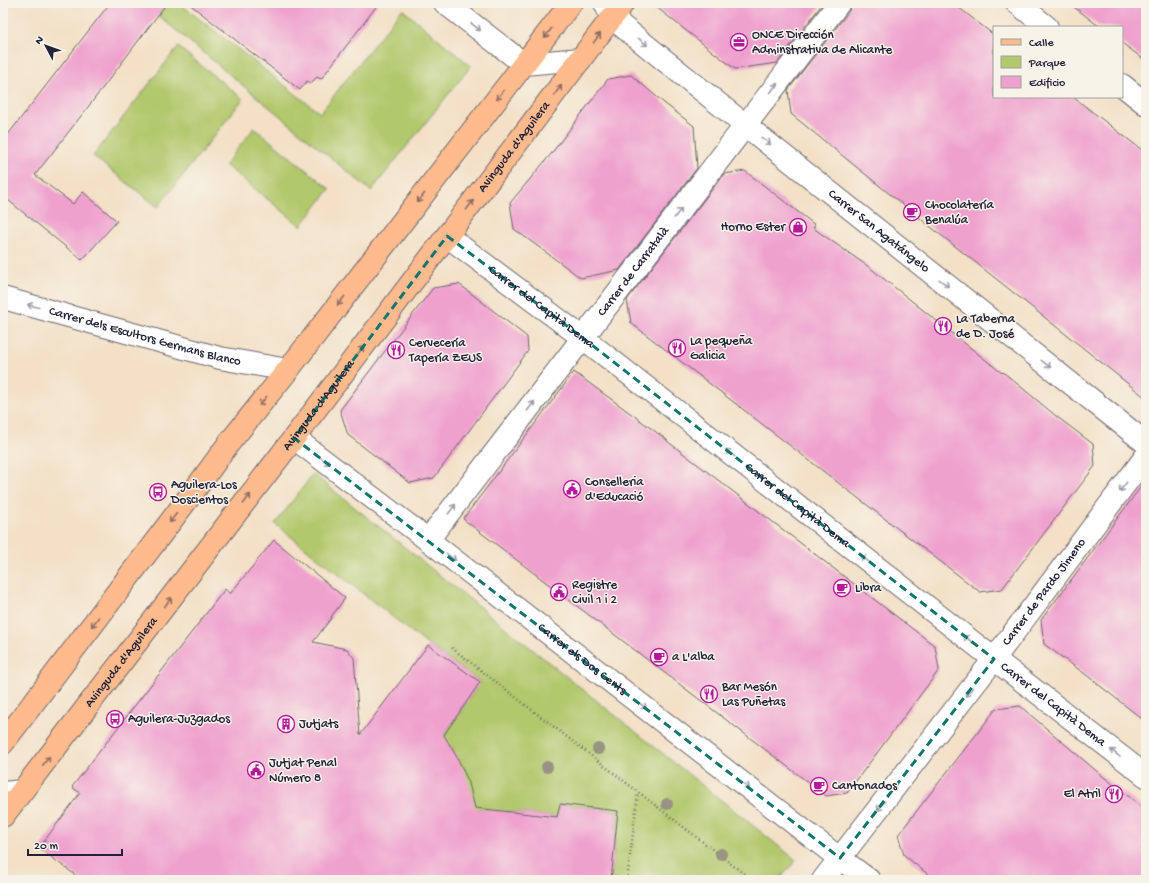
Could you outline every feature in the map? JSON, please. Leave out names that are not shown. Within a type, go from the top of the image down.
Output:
[{"type":"main road","points":[[3,743],[229,444],[288,370],[571,3]]},
{"type":"main road","name":"Avinguda d'Aguilera","points":[[3,816],[13,792],[294,438],[582,59],[614,8]]},
{"type":"street","points":[[445,3],[524,64],[582,59]]},
{"type":"street","name":"Carrer de Carratalà","points":[[428,540],[839,3]]},
{"type":"street","points":[[1017,3],[1047,26]]},
{"type":"street","name":"Carrer San Agatángelo","points":[[614,8],[745,125],[1146,443]]},
{"type":"street","points":[[1123,86],[1146,104]]},
{"type":"street","name":"Carrer del Capità Dema","points":[[447,236],[583,338],[1146,776]]},
{"type":"street","name":"Carrer dels Escultors Germans Blanco","points":[[3,298],[220,358],[288,370]]},
{"type":"street","name":"Carrer els Dos Cents","points":[[294,438],[869,880]]},
{"type":"street","name":"Carrer de Pardo Jimeno","points":[[823,880],[994,659],[1146,456]]},
{"type":"path","points":[[452,648],[752,880]]},
{"type":"path","points":[[627,880],[638,792]]},
{"type":"highlighted area","points":[[447,236],[583,338],[994,659],[840,858],[294,438]]},
{"type":"green space","points":[[143,3],[179,3],[320,113],[402,9],[471,66],[371,191]]},
{"type":"green space","points":[[178,47],[243,99],[158,207],[93,156]]},
{"type":"green space","points":[[254,128],[330,189],[301,226],[225,165]]},
{"type":"green space","points":[[313,474],[796,860],[779,880],[611,880],[618,811],[560,804],[557,817],[460,807],[459,761],[450,745],[435,754],[434,751],[480,682],[428,645],[275,524]]},
{"type":"building","points":[[110,3],[167,3],[35,175],[73,204],[83,192],[117,221],[82,260],[3,196],[3,141]]},
{"type":"building","points":[[188,3],[379,3],[321,79],[317,77],[311,83],[307,81],[300,90]]},
{"type":"building","name":"ONCE Dirección Adminstrativa de Alicante","points":[[651,3],[823,3],[777,63],[735,69]]},
{"type":"building","points":[[851,3],[953,3],[993,34],[993,98],[1074,98],[1146,153],[1146,398],[791,114],[788,90],[849,11]]},
{"type":"building","points":[[1069,3],[1146,3],[1146,61],[1123,44],[1123,26],[1099,26]]},
{"type":"building","points":[[631,75],[694,126],[697,168],[619,270],[581,278],[514,229],[510,203],[551,154],[608,79]]},
{"type":"building","points":[[745,171],[815,225],[813,228],[869,267],[1093,444],[1095,466],[1002,589],[980,592],[631,323],[627,300],[724,174]]},
{"type":"building","points":[[459,284],[527,337],[528,351],[434,478],[410,483],[348,435],[340,410],[433,288]]},
{"type":"building","points":[[574,372],[667,440],[935,646],[939,670],[847,793],[826,796],[463,519]]},
{"type":"building","points":[[1146,480],[1146,722],[1044,644],[1041,620]]},
{"type":"building","name":"Jutjats","points":[[274,540],[345,598],[313,642],[347,649],[354,658],[360,735],[428,645],[480,682],[444,735],[459,761],[469,783],[475,808],[557,817],[560,804],[618,811],[611,880],[467,880],[447,878],[446,880],[82,880],[39,848],[80,793],[72,787],[225,589],[230,594]]},
{"type":"building","points":[[1020,706],[1100,774],[1146,810],[1146,880],[935,880],[904,855],[898,835],[996,709]]},
{"type":"place","name":"ONCE Dirección Adminstrativa de Alicante","points":[[739,42]]},
{"type":"place","name":"Chocolatería Benalúa","points":[[912,212]]},
{"type":"place","name":"Horno Ester","points":[[798,227]]},
{"type":"place","name":"La Taberna de D. José","points":[[943,326]]},
{"type":"place","name":"La pequeña Galicia","points":[[677,348]]},
{"type":"place","name":"Cervecería Tapería ZEUS","points":[[396,350]]},
{"type":"place","name":"Conselleria d'Educació","points":[[572,489]]},
{"type":"place","name":"Aguilera-Los Doscientos","points":[[158,492]]},
{"type":"place","name":"Libra","points":[[842,588]]},
{"type":"place","name":"Registre Civil 1 i 2","points":[[559,592]]},
{"type":"place","name":"a L'alba","points":[[659,657]]},
{"type":"place","name":"Bar Mesón Las Puñetas","points":[[709,694]]},
{"type":"place","name":"Aguilera-Juzgados","points":[[115,719]]},
{"type":"place","name":"Jutjats","points":[[286,724]]},
{"type":"place","name":"Jutjat Penal Número 8","points":[[256,770]]},
{"type":"place","name":"Cantonados","points":[[819,786]]},
{"type":"place","name":"El Atril","points":[[1114,794]]}]
